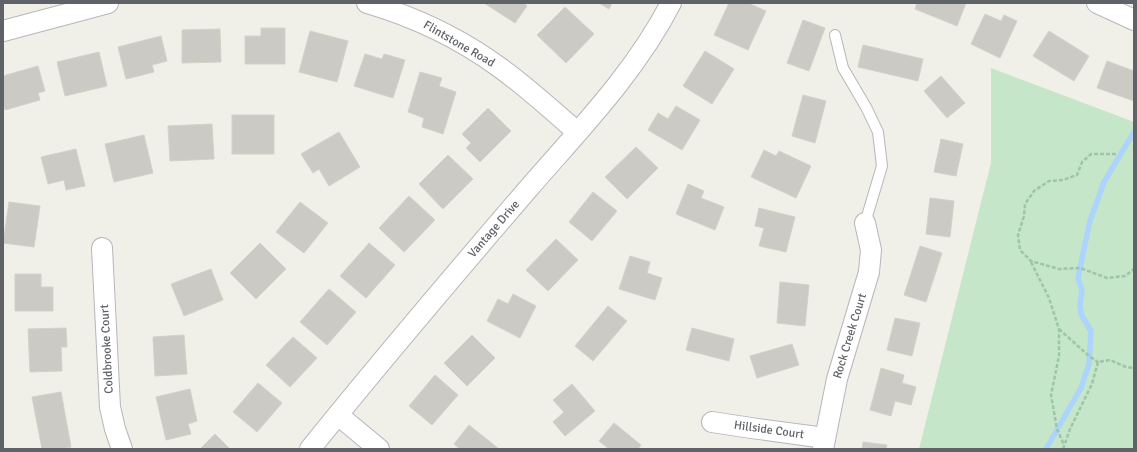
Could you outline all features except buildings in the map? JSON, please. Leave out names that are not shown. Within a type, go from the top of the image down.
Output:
[{"type":"street","points":[[3,31],[108,3]]},
{"type":"street","name":"Flintstone Road","points":[[368,3],[414,19],[467,46],[500,67],[577,132]]},
{"type":"street","name":"Vantage Drive","points":[[310,449],[422,313],[629,71],[672,3]]},
{"type":"street","points":[[1097,3],[1134,20]]},
{"type":"street","name":"Rock Creek Court","points":[[824,443],[837,379],[869,272],[871,250],[865,223]]},
{"type":"street","name":"Coldbrooke Court","points":[[102,248],[110,407],[115,430],[122,449]]},
{"type":"street","points":[[338,415],[379,449]]},
{"type":"street","name":"Hillside Court","points":[[712,422],[751,428],[824,443]]},
{"type":"lane","points":[[835,35],[843,68],[866,107],[878,132],[882,166],[865,223]]},
{"type":"path","points":[[1064,445],[1057,429],[1051,395],[1059,356],[1059,329],[1049,298],[1031,261],[1020,250],[1018,235],[1024,216],[1025,204],[1034,191],[1049,181],[1063,180],[1077,175],[1082,162],[1091,154],[1116,154]]},
{"type":"path","points":[[1031,261],[1059,269],[1080,268],[1107,278],[1125,276],[1134,269]]},
{"type":"path","points":[[1059,329],[1089,356],[1098,362],[1110,360],[1126,367],[1134,368]]},
{"type":"path","points":[[1063,449],[1070,429],[1092,384],[1098,362]]},
{"type":"green space","points":[[991,68],[1134,122],[1134,449],[919,449],[991,163]]},
{"type":"waterway","points":[[1046,449],[1081,388],[1089,364],[1091,331],[1081,314],[1080,305],[1082,290],[1078,278],[1090,221],[1104,182],[1134,132]]}]
